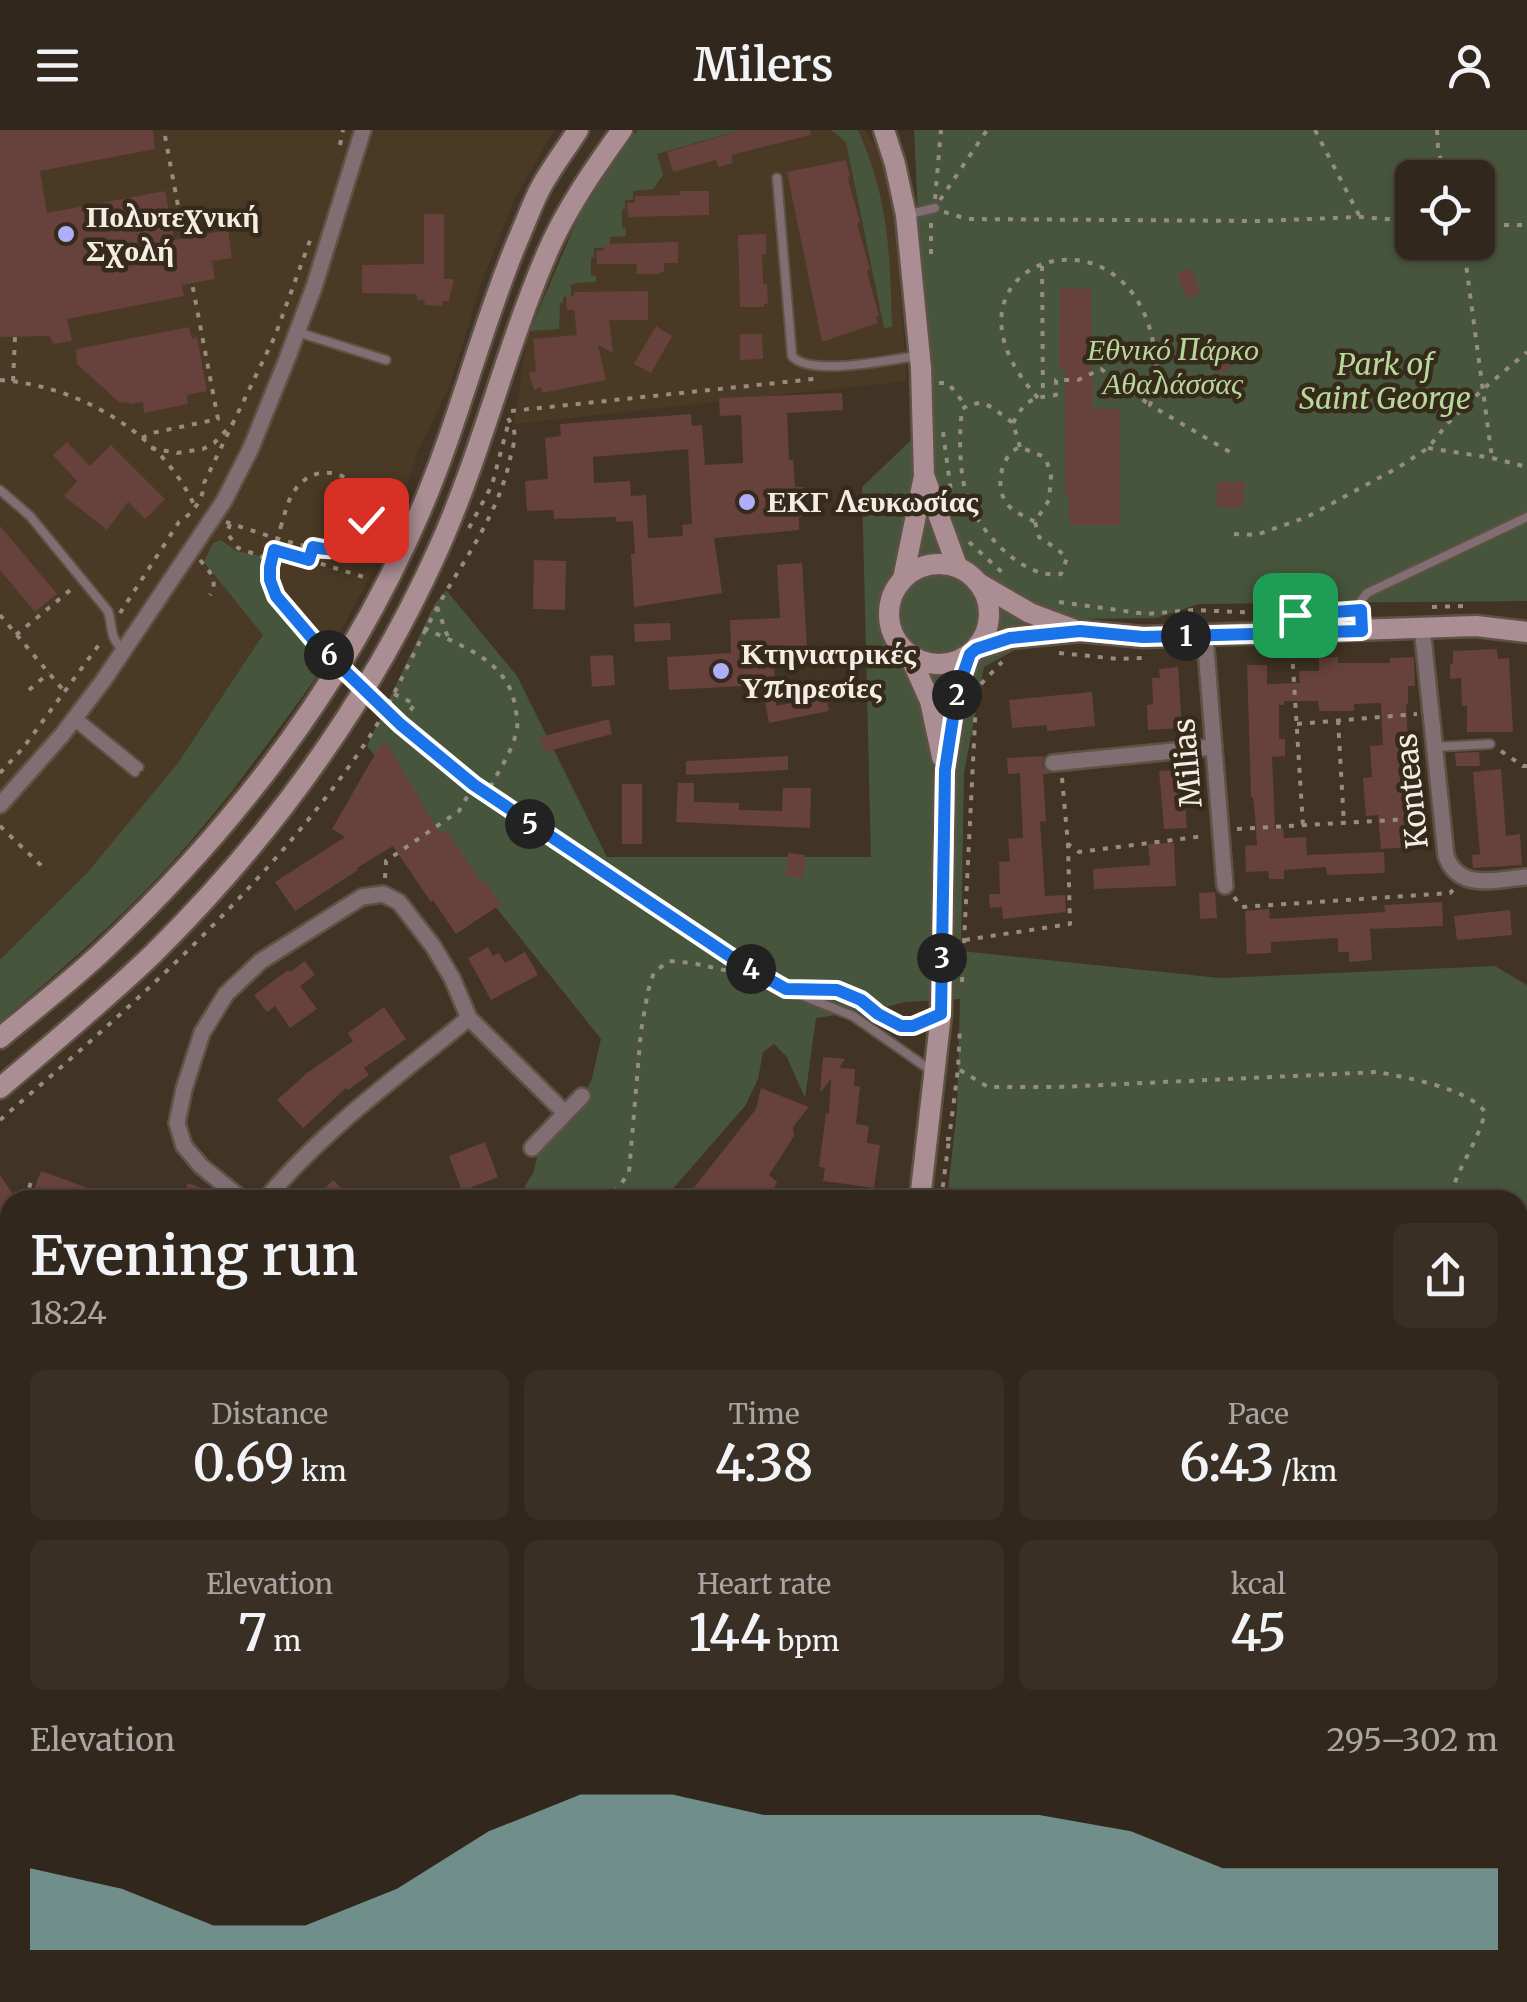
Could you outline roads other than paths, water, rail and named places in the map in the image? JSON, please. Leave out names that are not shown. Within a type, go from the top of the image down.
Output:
[{"type":"main road","points":[[0,1038],[102,952],[176,878],[230,818],[334,675],[374,610],[419,514],[443,456],[500,282],[541,188],[578,130]]},
{"type":"main road","points":[[0,1088],[154,952],[239,861],[309,772],[368,685],[437,552],[464,489],[548,251],[584,183],[622,130]]},
{"type":"main road","points":[[884,130],[906,215],[920,356],[924,476],[903,579],[889,612],[894,636],[909,654],[930,701],[945,770]]},
{"type":"main road","points":[[924,476],[956,566]]},
{"type":"main road","points":[[903,579],[928,565],[956,566],[1030,613],[1080,631]]},
{"type":"main road","points":[[921,1190],[935,1069],[951,1013],[945,770],[957,692],[989,624],[990,610],[980,584]]},
{"type":"main road","points":[[909,654],[926,662],[944,664],[1010,638],[1080,631],[1143,637],[1362,631],[1419,617],[1527,632]]},
{"type":"street","points":[[0,804],[74,719],[224,501],[251,448],[297,332],[363,130]]},
{"type":"street","name":"Konteas","points":[[1419,617],[1450,869],[1464,880],[1527,877]]},
{"type":"street","name":"Milias","points":[[1205,636],[1225,886]]},
{"type":"street","points":[[1054,762],[1214,747]]},
{"type":"street","points":[[231,1190],[201,1166],[184,1146],[177,1124],[202,1032],[226,994],[261,961],[362,897],[383,894],[398,902],[434,946],[469,1018],[564,1114]]},
{"type":"street","points":[[272,1190],[324,1136],[469,1018]]},
{"type":"street","points":[[532,1148],[582,1096]]},
{"type":"lane","points":[[776,178],[795,361],[842,366],[920,356]]},
{"type":"lane","points":[[906,215],[935,208]]},
{"type":"lane","points":[[297,332],[386,360]]},
{"type":"lane","points":[[0,490],[30,516],[108,611],[116,644],[124,650]]},
{"type":"lane","points":[[1362,631],[1362,601],[1367,593],[1527,517]]},
{"type":"lane","points":[[74,719],[137,769]]},
{"type":"lane","points":[[1434,746],[1490,744]]},
{"type":"lane","points":[[786,989],[853,1016],[926,1067],[935,1069]]},
{"type":"place","name":"Πολυτεχνική Σχολή","points":[[66,234]]},
{"type":"place","name":"ΕΚΓ Λευκωσίας","points":[[747,502]]},
{"type":"place","name":"Κτηνιατρικές Υπηρεσίες","points":[[721,671]]},
{"type":"park label","name":"Εθνικό Πάρκο Αθαλάσσας","points":[[1173,367]]},
{"type":"park label","name":"Park of Saint George","points":[[1385,382]]}]
